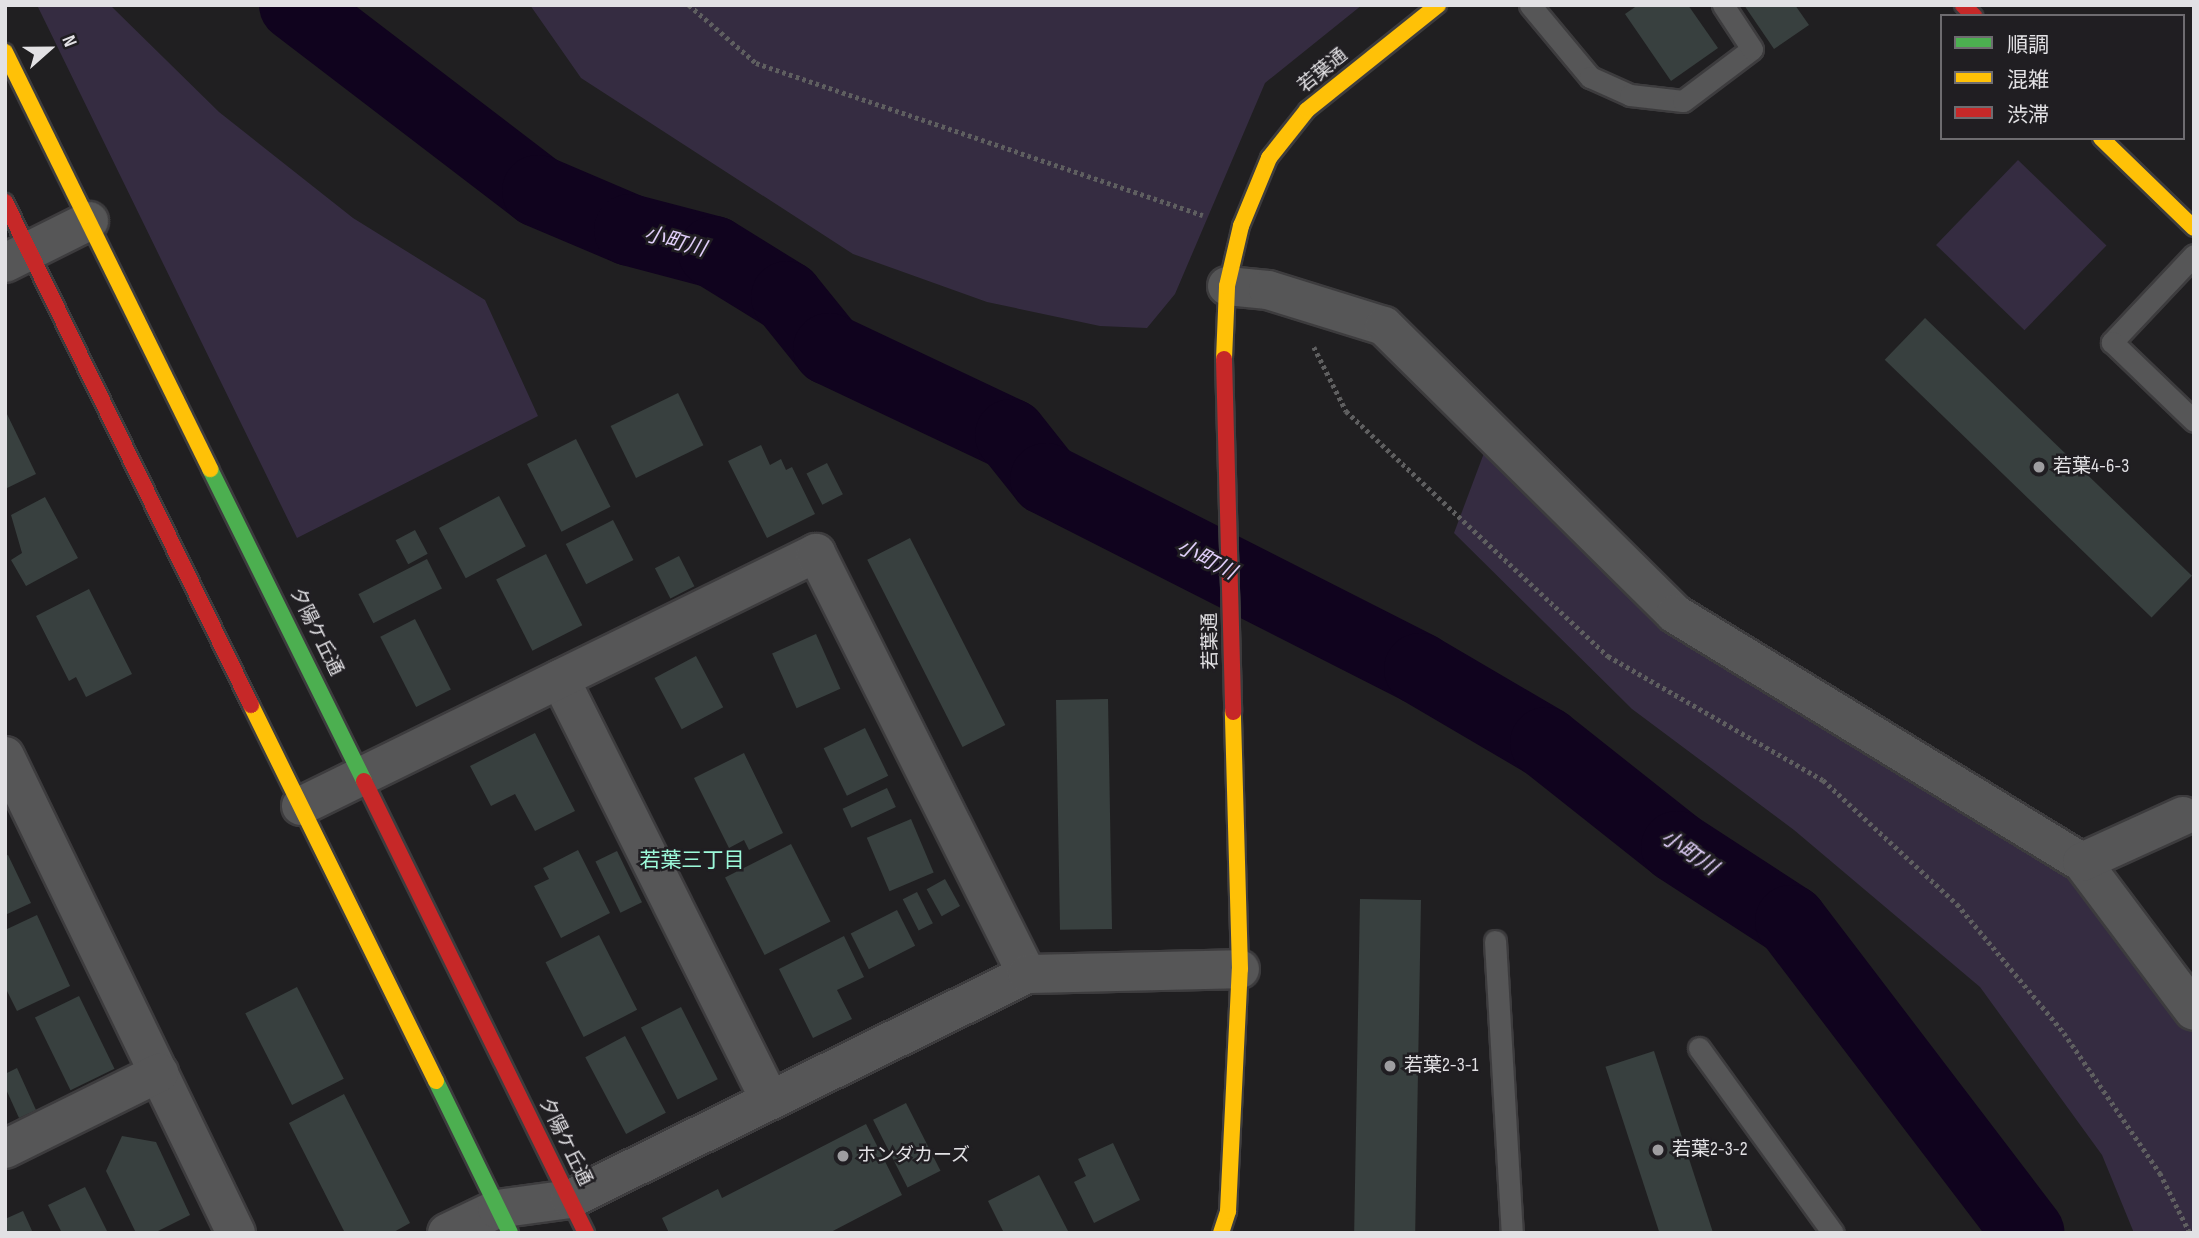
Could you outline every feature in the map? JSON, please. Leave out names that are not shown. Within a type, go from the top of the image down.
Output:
[{"type":"main road","name":"若葉通","points":[[1221,1233],[1228,1210],[1240,969],[1228,470],[1223,370],[1227,286],[1241,226],[1269,158],[1307,110],[1438,5]]},
{"type":"main road","name":"夕陽ケ丘通","points":[[5,52],[586,1233]]},
{"type":"main road","points":[[2103,140],[2194,228]]},
{"type":"main road","points":[[5,202],[17,257],[301,806],[503,1221]]},
{"type":"street","points":[[17,257],[89,220]]},
{"type":"street","points":[[1227,286],[1303,302],[1384,327],[1675,614],[2082,862],[2194,1011]]},
{"type":"street","points":[[301,806],[816,553],[1027,974]]},
{"type":"street","points":[[560,679],[768,1097]]},
{"type":"street","points":[[5,756],[236,1233]]},
{"type":"street","points":[[2082,862],[2183,816]]},
{"type":"street","points":[[447,1233],[503,1221],[570,1199],[768,1097],[1027,974],[1240,969]]},
{"type":"street","points":[[5,1149],[159,1073]]},
{"type":"lane","points":[[1530,5],[1590,76],[1630,95],[1683,101],[1752,49],[1723,5]]},
{"type":"lane","points":[[2194,255],[2112,342],[2194,421]]},
{"type":"lane","points":[[1495,941],[1512,1233]]},
{"type":"lane","points":[[1699,1048],[1833,1233]]},
{"type":"path","points":[[689,5],[757,63],[1241,226]]},
{"type":"path","points":[[1303,302],[1312,343],[1346,411],[1608,656],[1823,780],[1957,904],[2064,1034],[2160,1173],[2190,1233]]},
{"type":"shaded area","points":[[37,5],[110,5],[219,112],[353,218],[485,300],[538,416],[297,538]]},
{"type":"shaded area","points":[[530,5],[1362,5],[1265,83],[1175,294],[1147,328],[1100,326],[987,302],[853,254],[581,78]]},
{"type":"shaded area","points":[[2018,160],[2106,245],[2025,330],[1936,245]]},
{"type":"shaded area","points":[[1484,453],[2082,875],[2194,1027],[2194,1233],[2134,1233],[2102,1155],[1980,987],[1794,830],[1632,709],[1454,533]]},
{"type":"building","points":[[1638,5],[1688,5],[1718,48],[1671,81],[1625,14]]},
{"type":"building","points":[[1744,5],[1795,5],[1809,25],[1774,49]]},
{"type":"building","name":"若葉4-6-3","points":[[1925,318],[2192,576],[2152,617],[1885,360]]},
{"type":"building","points":[[678,393],[703,445],[636,478],[611,426]]},
{"type":"building","points":[[5,410],[36,474],[5,489]]},
{"type":"building","points":[[576,439],[611,507],[561,532],[527,464]]},
{"type":"building","points":[[761,445],[770,465],[781,459],[786,470],[792,467],[815,514],[767,538],[728,461]]},
{"type":"building","points":[[827,463],[843,494],[822,505],[807,473]]},
{"type":"building","points":[[499,496],[526,546],[466,578],[439,528]]},
{"type":"building","points":[[45,497],[78,558],[26,586],[11,560],[22,553],[11,515]]},
{"type":"building","points":[[613,520],[633,560],[586,584],[566,544]]},
{"type":"building","points":[[415,530],[428,554],[408,564],[396,540]]},
{"type":"building","points":[[910,538],[1005,725],[963,747],[867,560]]},
{"type":"building","points":[[546,554],[582,625],[532,651],[496,579]]},
{"type":"building","points":[[679,556],[694,586],[670,599],[655,568]]},
{"type":"building","points":[[427,559],[442,588],[373,623],[358,594]]},
{"type":"building","points":[[89,589],[132,674],[86,697],[76,677],[69,681],[36,616]]},
{"type":"building","points":[[415,619],[451,689],[416,707],[380,637]]},
{"type":"building","points":[[816,634],[840,689],[797,708],[772,654]]},
{"type":"building","points":[[696,656],[723,707],[682,729],[655,678]]},
{"type":"building","points":[[1108,699],[1112,929],[1060,930],[1056,700]]},
{"type":"building","points":[[865,728],[888,776],[847,796],[824,748]]},
{"type":"building","points":[[535,733],[575,811],[535,831],[515,794],[491,806],[470,766]]},
{"type":"building","points":[[744,753],[783,833],[749,850],[744,840],[729,848],[694,778]]},
{"type":"building","points":[[887,788],[896,807],[851,828],[843,809]]},
{"type":"building","points":[[911,819],[934,872],[889,891],[867,838]]},
{"type":"building","points":[[791,844],[830,922],[765,955],[725,878]]},
{"type":"building","points":[[578,850],[610,913],[561,938],[534,886],[549,879],[543,868]]},
{"type":"building","points":[[617,851],[642,902],[620,913],[595,862]]},
{"type":"building","points":[[8,855],[31,903],[5,915],[5,856]]},
{"type":"building","points":[[945,879],[960,906],[942,916],[927,889]]},
{"type":"building","points":[[917,892],[933,923],[919,930],[903,899]]},
{"type":"building","name":"若葉2-3-1","points":[[1360,899],[1421,900],[1415,1233],[1354,1233]]},
{"type":"building","points":[[897,910],[915,946],[869,969],[851,934]]},
{"type":"building","points":[[37,915],[70,986],[17,1011],[5,987],[5,930]]},
{"type":"building","points":[[599,935],[637,1010],[584,1037],[546,962]]},
{"type":"building","points":[[844,936],[864,977],[837,990],[852,1019],[813,1038],[779,969]]},
{"type":"building","points":[[297,987],[344,1079],[292,1105],[245,1013]]},
{"type":"building","points":[[79,996],[115,1069],[70,1090],[35,1017]]},
{"type":"building","points":[[681,1007],[718,1079],[678,1100],[641,1027]]},
{"type":"building","points":[[625,1036],[666,1113],[626,1134],[585,1057]]},
{"type":"building","name":"若葉2-3-2","points":[[1654,1051],[1713,1233],[1660,1233],[1605,1067]]},
{"type":"building","points":[[17,1068],[36,1110],[19,1118],[5,1087],[5,1074]]},
{"type":"building","points":[[344,1094],[410,1223],[392,1233],[345,1233],[289,1123]]},
{"type":"building","points":[[906,1103],[941,1171],[908,1188],[873,1120]]},
{"type":"building","name":"ホンダカーズ","points":[[866,1124],[902,1195],[829,1233],[669,1233],[662,1218],[718,1189],[722,1198]]},
{"type":"building","points":[[122,1136],[156,1142],[190,1215],[154,1233],[136,1233],[106,1171]]},
{"type":"building","points":[[1113,1143],[1140,1200],[1094,1223],[1074,1182],[1086,1176],[1078,1159]]},
{"type":"building","points":[[1039,1175],[1068,1231],[1004,1233],[988,1201]]},
{"type":"building","points":[[85,1187],[108,1233],[62,1233],[48,1205]]},
{"type":"building","points":[[23,1211],[33,1233],[5,1233],[5,1219]]},
{"type":"waterway","name":"小町川","points":[[295,5],[538,191],[630,230],[714,252],[787,297],[829,349],[1011,435],[1046,479],[1420,669],[1546,743],[1677,847],[1791,921],[2029,1233]]},
{"type":"traffic: fast","points":[[210,469],[364,781]]},
{"type":"traffic: fast","points":[[436,1081],[510,1233]]},
{"type":"traffic: slow","points":[[1224,359],[1227,286],[1241,226],[1269,158],[1307,110],[1438,5]]},
{"type":"traffic: slow","points":[[5,52],[210,469]]},
{"type":"traffic: slow","points":[[2103,140],[2194,228]]},
{"type":"traffic: slow","points":[[251,705],[436,1081]]},
{"type":"traffic: slow","points":[[1221,1233],[1228,1211],[1240,969],[1233,712]]},
{"type":"traffic: jam","points":[[1963,5],[1972,14]]},
{"type":"traffic: jam","points":[[5,202],[251,705]]},
{"type":"traffic: jam","points":[[1224,359],[1233,712]]},
{"type":"traffic: jam","points":[[364,781],[586,1233]]},
{"type":"place","name":"若葉4-6-3","points":[[2039,467]]},
{"type":"place","name":"若葉2-3-1","points":[[1390,1066]]},
{"type":"place","name":"若葉2-3-2","points":[[1658,1150]]},
{"type":"place","name":"ホンダカーズ","points":[[843,1156]]},
{"type":"district","name":"若葉三丁目","points":[[692,861]]}]
